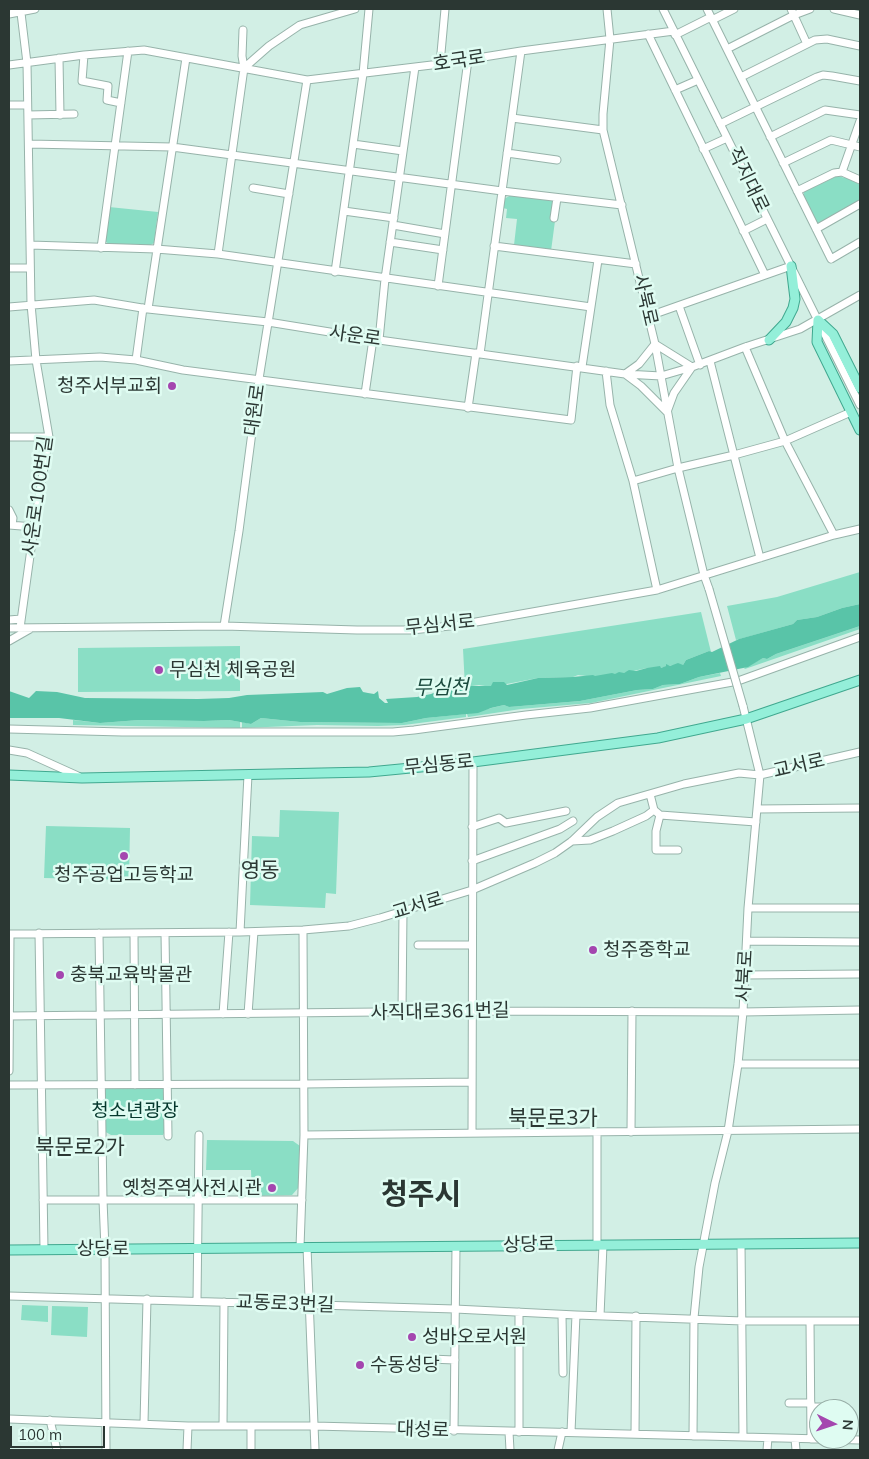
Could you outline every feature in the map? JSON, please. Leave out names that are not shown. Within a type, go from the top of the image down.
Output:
[{"type":"main road","points":[[769,340],[786,322],[794,308],[795,299],[791,266]]},
{"type":"main road","points":[[818,320],[833,334],[860,388]]},
{"type":"main road","points":[[818,320],[817,342],[860,430]]},
{"type":"main road","name":"무심동로","points":[[9,775],[82,778],[368,772],[473,762],[658,738],[746,719],[860,680]]},
{"type":"main road","name":"상당로","points":[[9,1250],[860,1243]]},
{"type":"street","points":[[9,14],[36,9]]},
{"type":"street","points":[[244,68],[269,46],[300,25],[354,9]]},
{"type":"street","points":[[335,272],[363,74],[369,9]]},
{"type":"street","points":[[440,64],[445,9]]},
{"type":"street","name":"사북로","points":[[607,9],[610,39],[603,130],[655,344],[678,468],[704,575],[743,706],[760,776],[748,908],[743,1012],[738,1064],[728,1131],[715,1182],[703,1244],[694,1318],[693,1436]]},
{"type":"street","name":"직지대로","points":[[663,9],[860,405]]},
{"type":"street","points":[[707,9],[831,259],[860,242]]},
{"type":"street","name":"호국로","points":[[9,65],[84,55],[144,50],[307,80],[440,64],[648,34],[674,33],[734,9]]},
{"type":"street","points":[[727,50],[793,12],[810,9]]},
{"type":"street","points":[[834,9],[860,15]]},
{"type":"street","name":"사운로100번길","points":[[20,628],[49,436],[36,360],[31,304],[28,115],[26,63],[21,12]]},
{"type":"street","points":[[793,12],[807,44]]},
{"type":"street","points":[[218,254],[244,68],[242,56],[243,30]]},
{"type":"street","points":[[648,34],[765,275]]},
{"type":"street","points":[[741,77],[807,44],[822,39],[860,46]]},
{"type":"street","points":[[101,248],[128,51]]},
{"type":"street","points":[[468,408],[488,293],[521,51]]},
{"type":"street","points":[[84,55],[82,81],[108,86],[107,100],[121,103]]},
{"type":"street","points":[[59,58],[60,115]]},
{"type":"street","points":[[136,360],[156,249],[186,58]]},
{"type":"street","points":[[438,286],[468,60]]},
{"type":"street","points":[[365,394],[376,339],[415,67]]},
{"type":"street","points":[[720,124],[817,76],[823,75],[860,80]]},
{"type":"street","name":"대원로","points":[[224,626],[239,531],[259,379],[307,80]]},
{"type":"street","points":[[675,90],[698,80]]},
{"type":"street","points":[[9,105],[27,104]]},
{"type":"street","points":[[770,137],[826,110],[860,115]]},
{"type":"street","points":[[28,115],[74,114]]},
{"type":"street","points":[[512,118],[603,130]]},
{"type":"street","points":[[842,172],[857,146],[860,122]]},
{"type":"street","points":[[703,149],[727,138]]},
{"type":"street","points":[[783,163],[831,140],[857,146]]},
{"type":"street","points":[[28,144],[172,147],[622,205]]},
{"type":"street","points":[[353,144],[403,151]]},
{"type":"street","points":[[508,153],[557,160]]},
{"type":"street","points":[[797,191],[834,173],[842,172],[860,180]]},
{"type":"street","points":[[253,188],[288,194]]},
{"type":"street","points":[[554,218],[557,198]]},
{"type":"street","points":[[816,229],[860,204]]},
{"type":"street","points":[[344,211],[445,234]]},
{"type":"street","points":[[744,231],[767,219]]},
{"type":"street","points":[[390,242],[443,250]]},
{"type":"street","points":[[30,245],[156,249],[218,254],[591,307]]},
{"type":"street","points":[[494,246],[636,264]]},
{"type":"street","points":[[9,361],[65,357],[136,360],[183,370],[571,420],[598,260]]},
{"type":"street","points":[[648,316],[791,266]]},
{"type":"street","points":[[9,268],[30,268]]},
{"type":"street","name":"사운로","points":[[9,307],[94,300],[145,309],[268,322],[625,374],[661,376],[696,366],[800,329],[860,295]]},
{"type":"street","points":[[679,306],[696,366]]},
{"type":"street","points":[[655,344],[696,366],[674,393],[667,412],[641,386],[625,374],[638,364],[655,344]]},
{"type":"street","points":[[745,347],[785,441],[834,535]]},
{"type":"street","points":[[710,361],[760,558]]},
{"type":"street","points":[[606,371],[610,405],[633,481],[657,590]]},
{"type":"street","points":[[633,481],[785,441],[851,412]]},
{"type":"street","points":[[9,437],[49,436]]},
{"type":"street","points":[[9,510],[13,518],[11,525],[34,527]]},
{"type":"street","name":"무심서로","points":[[9,628],[224,626],[412,630],[459,625],[657,590],[834,535],[860,529]]},
{"type":"street","points":[[9,620],[21,619]]},
{"type":"street","points":[[9,641],[32,628]]},
{"type":"street","points":[[9,729],[122,732],[393,732],[590,708],[738,681],[860,637]]},
{"type":"street","points":[[9,750],[27,753],[82,778]]},
{"type":"street","name":"교서로","points":[[10,976],[9,934],[254,932],[349,926],[472,890],[555,853],[572,841],[597,816],[618,803],[684,784],[739,773],[760,776],[860,752]]},
{"type":"street","points":[[472,1133],[473,762]]},
{"type":"street","points":[[240,932],[248,775]]},
{"type":"street","points":[[650,794],[654,810],[660,815],[756,822]]},
{"type":"street","points":[[758,809],[860,808]]},
{"type":"street","points":[[472,827],[499,818],[506,823],[566,810]]},
{"type":"street","name":"교서로","points":[[572,841],[590,840],[613,832],[646,816],[654,810]]},
{"type":"street","points":[[660,815],[656,831],[656,850],[678,850]]},
{"type":"street","points":[[472,861],[560,830],[572,820]]},
{"type":"street","points":[[748,908],[860,908]]},
{"type":"street","points":[[402,911],[402,1012]]},
{"type":"street","points":[[303,930],[304,1135],[302,1200],[309,1305],[315,1450]]},
{"type":"street","points":[[223,1014],[229,932]]},
{"type":"street","points":[[248,1014],[254,932]]},
{"type":"street","points":[[39,933],[44,1249]]},
{"type":"street","points":[[99,933],[102,1200],[105,1249],[106,1450]]},
{"type":"street","points":[[134,933],[135,1085]]},
{"type":"street","points":[[165,933],[168,1136]]},
{"type":"street","points":[[747,941],[860,942]]},
{"type":"street","points":[[418,945],[472,945]]},
{"type":"street","points":[[745,975],[860,974]]},
{"type":"street","points":[[9,1071],[10,976]]},
{"type":"street","name":"사직대로361번길","points":[[9,1016],[471,1011],[743,1012],[860,1010]]},
{"type":"street","points":[[630,1132],[632,1011]]},
{"type":"street","points":[[738,1064],[860,1064]]},
{"type":"street","points":[[9,1085],[472,1082]]},
{"type":"street","points":[[304,1135],[860,1129]]},
{"type":"street","points":[[597,1132],[600,1316]]},
{"type":"street","points":[[197,1301],[199,1136]]},
{"type":"street","points":[[43,1200],[302,1200]]},
{"type":"street","points":[[741,1244],[743,1437]]},
{"type":"street","points":[[454,1431],[456,1246]]},
{"type":"street","name":"교동로3번길","points":[[9,1296],[455,1309],[576,1316],[636,1316],[743,1321],[860,1321]]},
{"type":"street","points":[[144,1423],[147,1299]]},
{"type":"street","points":[[223,1426],[224,1302]]},
{"type":"street","points":[[519,1312],[519,1432]]},
{"type":"street","points":[[562,1315],[563,1373]]},
{"type":"street","points":[[571,1432],[576,1316]]},
{"type":"street","points":[[635,1434],[636,1316]]},
{"type":"street","points":[[810,1321],[811,1399]]},
{"type":"street","points":[[430,1359],[455,1360]]},
{"type":"street","points":[[790,1403],[809,1405]]},
{"type":"street","name":"대성로","points":[[9,1419],[188,1426],[314,1426],[809,1439]]},
{"type":"street","points":[[50,1420],[57,1450]]},
{"type":"street","points":[[187,1450],[188,1426]]},
{"type":"street","points":[[251,1426],[251,1450]]},
{"type":"street","points":[[510,1432],[510,1450]]},
{"type":"street","points":[[558,1450],[562,1432]]},
{"type":"street","points":[[767,1450],[768,1438]]},
{"type":"street","points":[[796,1439],[796,1450]]},
{"type":"green space","points":[[837,176],[850,179],[860,185],[860,203],[821,225],[816,223],[804,198],[804,192]]},
{"type":"green space","points":[[511,195],[555,201],[555,221],[551,251],[514,245],[517,219],[506,218],[507,209],[503,208],[504,199]]},
{"type":"green space","points":[[109,207],[158,212],[154,243],[149,246],[110,245],[105,241]]},
{"type":"green space","points":[[860,572],[860,604],[817,617],[797,620],[793,624],[736,640],[727,606],[777,597]]},
{"type":"green space","points":[[701,612],[711,652],[709,651],[686,660],[683,665],[647,668],[595,677],[578,675],[573,677],[538,678],[491,687],[479,685],[465,687],[463,649]]},
{"type":"green space","points":[[860,626],[860,629],[744,668],[763,658],[767,659],[776,654]]},
{"type":"green space","name":"무심천 체육공원","points":[[240,646],[240,691],[78,692],[78,648]]},
{"type":"green space","points":[[720,673],[721,676],[591,703],[521,709],[468,717],[467,714],[504,705],[509,707],[580,701],[637,690],[653,689],[663,685],[680,684],[699,677]]},
{"type":"green space","points":[[466,714],[466,717],[404,725],[317,725],[242,728],[242,722],[251,724],[261,718],[300,722],[402,723],[426,718]]},
{"type":"green space","points":[[73,720],[100,723],[139,720],[229,720],[240,722],[240,728],[73,725]]},
{"type":"green space","points":[[280,810],[339,812],[336,894],[326,893],[325,908],[250,905],[252,836],[279,837]]},
{"type":"green space","points":[[46,826],[130,828],[129,880],[44,878]]},
{"type":"green space","name":"청소년광장","points":[[167,1086],[166,1129],[163,1135],[111,1135],[104,1131],[102,1087]]},
{"type":"green space","points":[[207,1140],[293,1141],[300,1146],[299,1187],[292,1195],[252,1196],[251,1170],[206,1170]]},
{"type":"green space","points":[[22,1305],[48,1306],[48,1322],[21,1320]]},
{"type":"green space","points":[[52,1306],[88,1307],[87,1337],[51,1335]]},
{"type":"shaded area","points":[[860,604],[860,626],[776,654],[767,659],[763,658],[748,667],[699,677],[680,684],[663,685],[653,689],[637,690],[580,701],[509,707],[504,705],[478,713],[426,718],[402,723],[300,722],[261,718],[251,724],[229,720],[139,720],[100,723],[59,718],[9,718],[9,691],[29,698],[36,691],[57,692],[85,698],[198,699],[323,692],[327,694],[347,688],[360,687],[363,692],[374,694],[378,691],[379,698],[388,703],[386,699],[417,697],[441,690],[468,686],[491,686],[493,682],[504,682],[507,685],[538,678],[624,673],[629,670],[636,671],[660,666],[661,668],[666,666],[666,664],[670,666],[678,663],[683,665],[686,660],[709,651],[712,652],[739,639],[793,624],[797,620],[817,617]]},
{"type":"place","name":"청주서부교회","points":[[172,386]]},
{"type":"place","name":"무심천 체육공원","points":[[159,670]]},
{"type":"place","name":"청주공업고등학교","points":[[124,856]]},
{"type":"place","name":"청주중학교","points":[[593,950]]},
{"type":"place","name":"충북교육박물관","points":[[60,975]]},
{"type":"place","name":"옛청주역사전시관","points":[[272,1188]]},
{"type":"place","name":"성바오로서원","points":[[412,1337]]},
{"type":"place","name":"수동성당","points":[[360,1365]]},
{"type":"district","name":"영동","points":[[260,871]]},
{"type":"district","name":"북문로3가","points":[[553,1119]]},
{"type":"district","name":"북문로2가","points":[[80,1148]]},
{"type":"district","name":"청주시","points":[[421,1195]]},
{"type":"water label","name":"무심천","points":[[441,688]]}]
